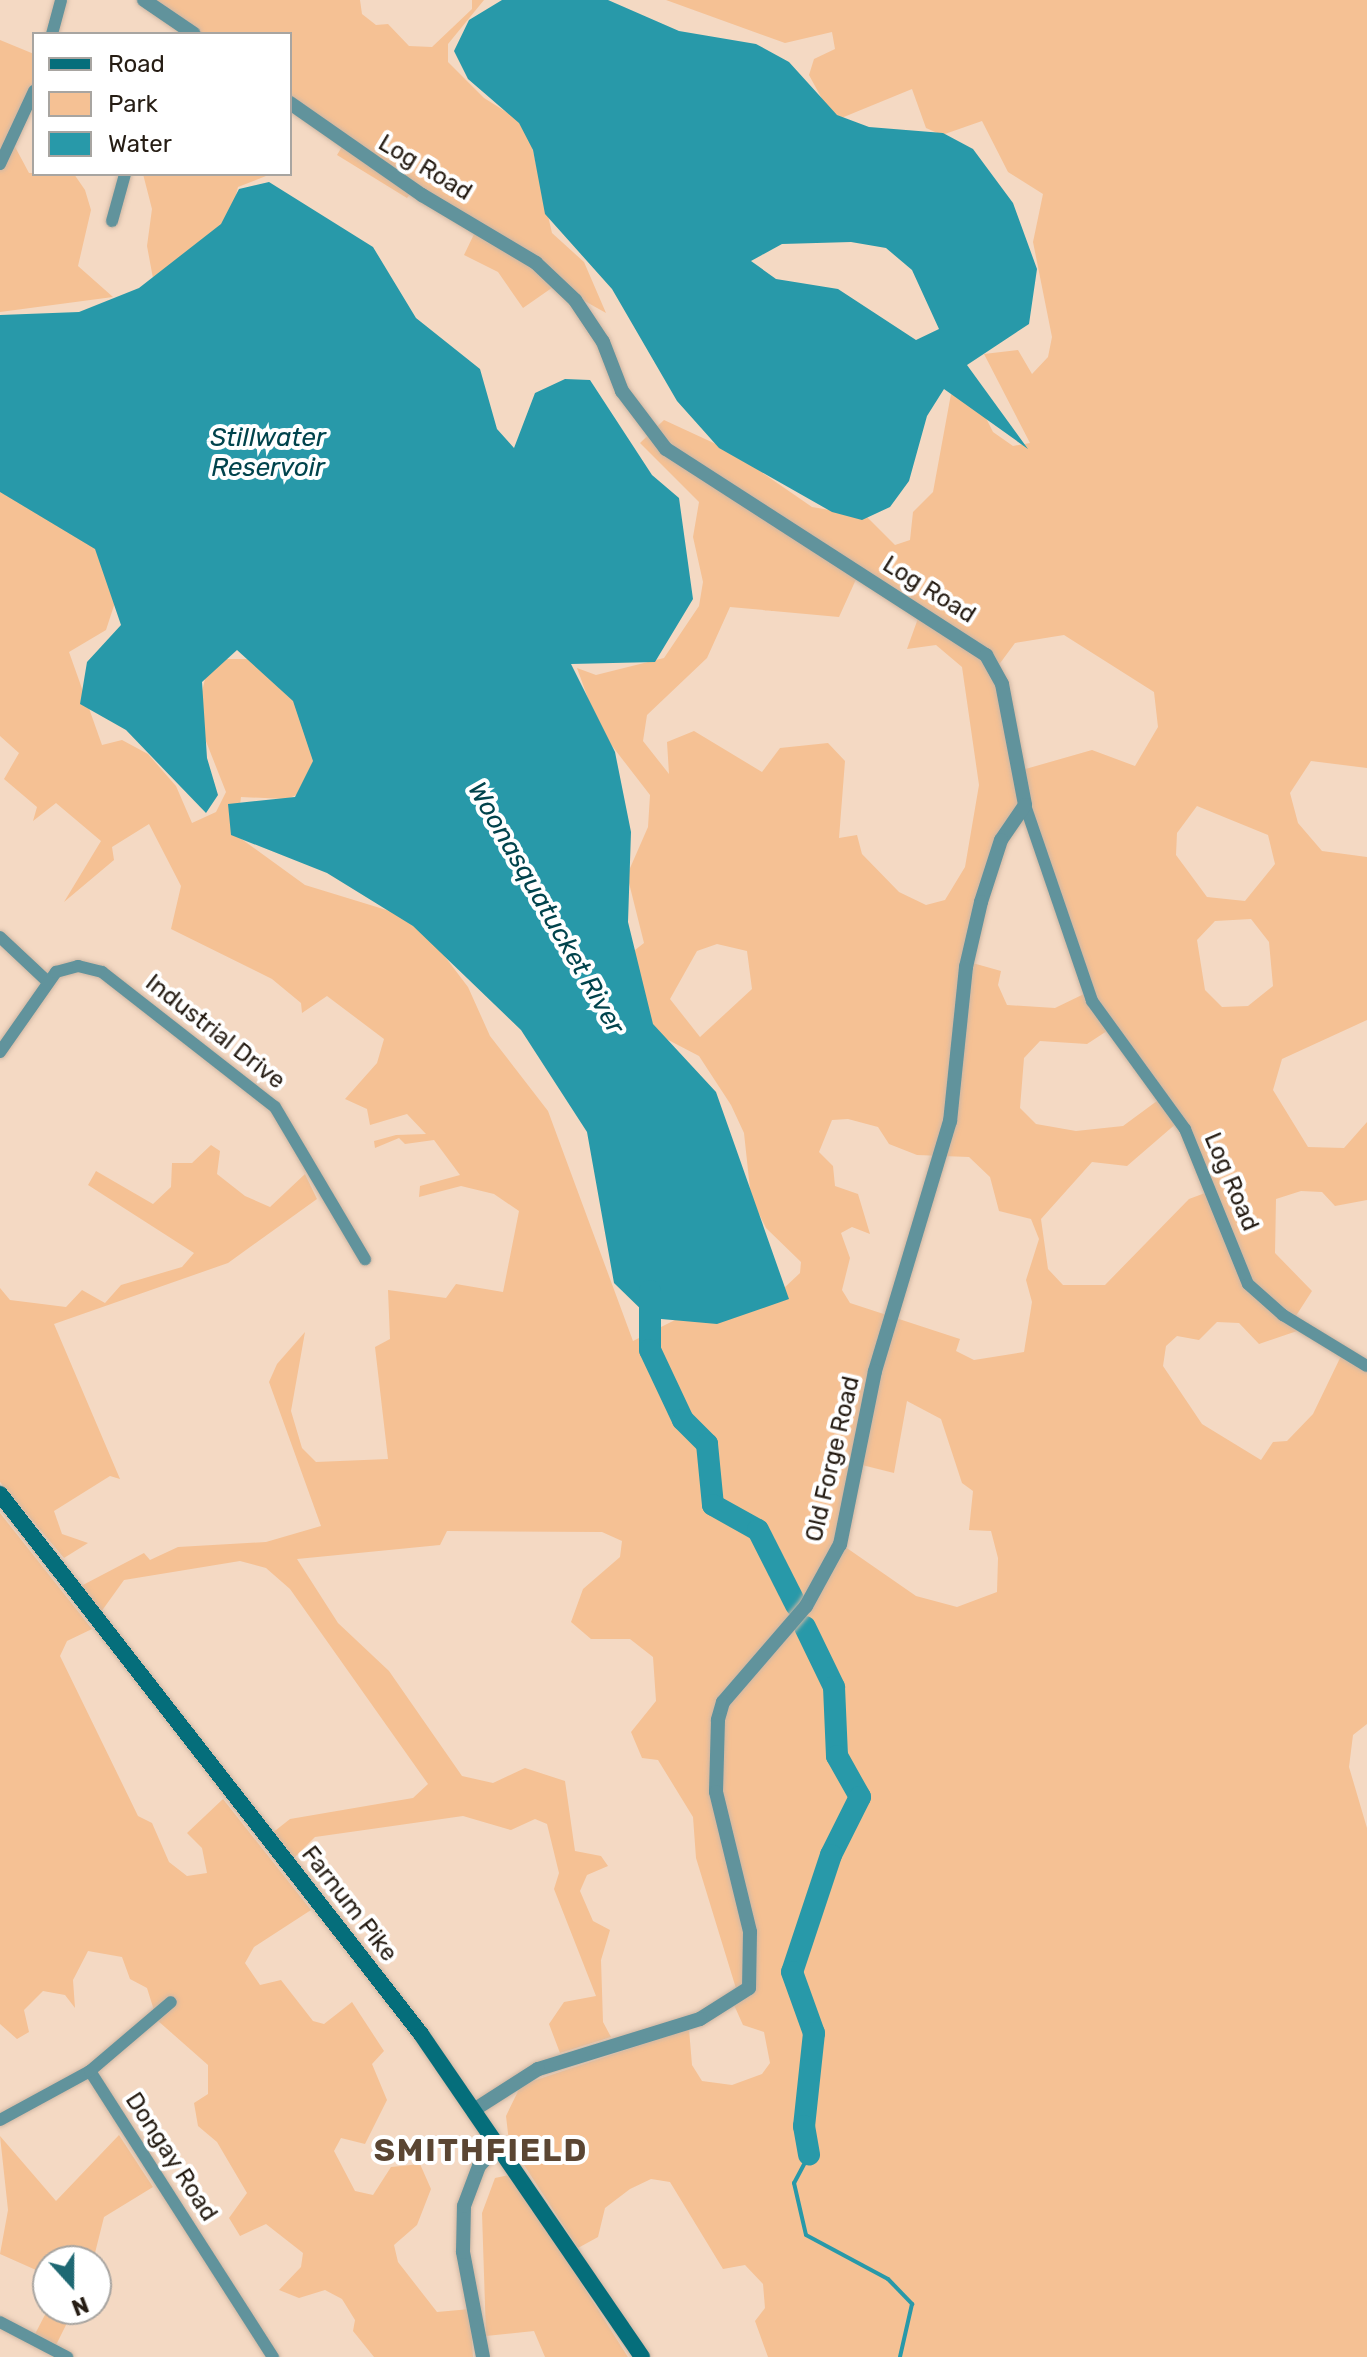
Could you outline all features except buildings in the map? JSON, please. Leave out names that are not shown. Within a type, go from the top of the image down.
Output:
[{"type":"main road","name":"Farnum Pike","points":[[0,1494],[474,2110],[642,2357]]},
{"type":"street","points":[[53,32],[61,0]]},
{"type":"street","points":[[144,0],[186,31]]},
{"type":"street","points":[[0,164],[32,95]]},
{"type":"street","name":"Log Road","points":[[292,104],[383,170],[536,263],[575,300],[603,342],[622,391],[666,449],[986,655],[1002,684],[1025,805],[1092,1001],[1185,1129],[1248,1284],[1367,1366]]},
{"type":"street","points":[[112,221],[124,176]]},
{"type":"street","name":"Old Forge Road","points":[[474,2110],[538,2069],[700,2019],[749,1988],[750,1932],[716,1792],[718,1720],[723,1702],[806,1606],[840,1544],[875,1371],[950,1121],[966,967],[981,902],[1001,840],[1025,805]]},
{"type":"street","points":[[0,937],[48,982],[0,1052]]},
{"type":"street","name":"Industrial Drive","points":[[48,982],[78,966],[102,972],[275,1107],[365,1259]]},
{"type":"street","points":[[0,2120],[90,2071],[171,2002]]},
{"type":"street","name":"Dongay Road","points":[[90,2071],[273,2357]]},
{"type":"street","points":[[483,2357],[463,2252],[464,2206],[479,2166],[497,2147]]},
{"type":"street","points":[[0,2322],[67,2357]]},
{"type":"green space","points":[[142,0],[360,0],[362,14],[376,25],[388,24],[409,46],[432,47],[472,9],[472,0],[484,0],[448,44],[448,62],[484,98],[527,125],[552,233],[584,262],[606,313],[556,285],[523,308],[498,272],[464,255],[477,228],[412,192],[407,198],[337,155],[343,145],[292,107],[292,32],[190,32]]},
{"type":"green space","points":[[666,0],[1367,0],[1367,768],[1311,761],[1290,793],[1298,823],[1322,851],[1367,857],[1367,1020],[1282,1059],[1273,1090],[1308,1147],[1344,1148],[1367,1122],[1367,1200],[1335,1206],[1322,1192],[1301,1191],[1276,1199],[1275,1253],[1312,1291],[1292,1322],[1303,1329],[1259,1344],[1239,1323],[1217,1322],[1199,1340],[1177,1336],[1166,1346],[1163,1366],[1202,1424],[1261,1460],[1273,1442],[1287,1441],[1313,1414],[1342,1354],[1367,1367],[1367,1724],[1353,1735],[1349,1767],[1367,1828],[1367,2357],[768,2357],[755,2321],[765,2308],[763,2284],[745,2265],[723,2269],[670,2182],[651,2179],[630,2189],[605,2208],[598,2237],[578,2248],[509,2142],[506,2116],[521,2085],[689,2029],[692,2065],[702,2081],[732,2085],[762,2074],[770,2063],[764,2032],[743,2025],[734,2005],[738,1995],[696,1858],[693,1817],[658,1760],[642,1758],[631,1732],[656,1701],[653,1657],[630,1639],[591,1639],[571,1622],[583,1589],[620,1557],[622,1541],[602,1532],[447,1531],[440,1545],[297,1559],[338,1623],[389,1671],[462,1776],[493,1783],[525,1768],[565,1781],[575,1851],[601,1856],[608,1866],[587,1875],[580,1891],[593,1921],[610,1930],[601,1960],[603,2022],[611,2037],[560,2053],[549,2024],[564,2002],[596,1996],[554,1889],[559,1873],[547,1824],[535,1819],[511,1830],[463,1816],[315,1837],[292,1860],[271,1834],[290,1819],[413,1798],[428,1784],[290,1589],[266,1568],[240,1561],[124,1580],[101,1612],[81,1586],[144,1553],[150,1560],[178,1547],[266,1542],[321,1526],[269,1382],[277,1364],[305,1332],[291,1411],[302,1448],[316,1462],[388,1459],[375,1347],[390,1339],[388,1290],[446,1298],[456,1284],[503,1292],[519,1211],[494,1194],[461,1186],[419,1197],[420,1186],[460,1175],[434,1140],[405,1144],[399,1138],[375,1148],[374,1141],[396,1135],[426,1134],[407,1114],[370,1125],[367,1109],[345,1099],[377,1063],[384,1039],[327,996],[302,1013],[301,1003],[272,979],[171,929],[181,886],[149,824],[112,847],[114,860],[64,902],[101,841],[56,803],[33,821],[37,807],[4,779],[19,753],[0,736],[0,487],[30,489],[124,575],[106,630],[69,652],[102,745],[122,740],[148,754],[176,786],[192,823],[216,812],[226,792],[196,716],[206,675],[226,659],[250,659],[285,685],[317,745],[306,791],[287,799],[241,797],[236,835],[305,885],[393,912],[430,937],[468,987],[490,1036],[548,1111],[633,1341],[683,1316],[783,1289],[800,1273],[801,1262],[766,1228],[751,1198],[744,1133],[731,1105],[699,1056],[651,1031],[626,957],[644,943],[627,875],[648,827],[650,795],[599,729],[577,668],[596,675],[664,658],[699,606],[703,582],[693,537],[699,502],[640,443],[664,420],[731,451],[812,507],[866,516],[895,545],[910,540],[913,512],[933,492],[951,394],[979,404],[993,432],[1013,446],[1030,443],[984,354],[1018,350],[1032,374],[1048,357],[1052,337],[1033,242],[1043,194],[1008,172],[982,121],[942,135],[926,128],[912,89],[834,121],[809,75],[814,59],[835,49],[832,32],[785,43]],"holes":[[[858,575],[921,610],[907,649],[936,645],[962,667],[979,785],[965,867],[945,900],[926,905],[899,892],[862,854],[857,835],[839,838],[845,761],[828,743],[780,748],[762,772],[694,731],[667,742],[669,774],[643,741],[647,715],[707,658],[730,607],[839,617]],[[1064,635],[1154,692],[1158,727],[1135,766],[1092,750],[1022,770],[995,670],[1015,643]],[[1197,806],[1268,835],[1275,864],[1245,901],[1207,897],[1176,855],[1177,833]],[[1027,811],[1086,993],[1055,1008],[1007,1005],[998,985],[1001,971],[969,962],[1000,844]],[[1251,919],[1269,942],[1273,986],[1248,1006],[1222,1007],[1205,990],[1197,940],[1215,921]],[[717,944],[747,951],[752,989],[700,1037],[670,999],[697,951]],[[1110,1029],[1161,1098],[1123,1126],[1076,1131],[1036,1124],[1020,1108],[1024,1058],[1040,1041],[1087,1044]],[[848,1119],[878,1127],[889,1144],[917,1155],[969,1157],[990,1177],[999,1211],[1031,1219],[1039,1239],[1026,1280],[1032,1302],[1024,1352],[974,1360],[956,1351],[960,1339],[850,1303],[842,1290],[850,1258],[841,1233],[852,1227],[870,1234],[858,1194],[835,1186],[833,1166],[819,1152],[832,1120]],[[1178,1122],[1213,1190],[1189,1199],[1105,1285],[1063,1285],[1048,1269],[1041,1219],[1092,1162],[1127,1166]],[[907,1401],[941,1419],[962,1483],[973,1491],[969,1530],[991,1531],[998,1558],[997,1592],[957,1607],[916,1596],[841,1544],[858,1464],[894,1473]]]},
{"type":"green space","points":[[0,40],[32,53],[32,99],[13,143],[32,176],[75,176],[85,190],[91,210],[78,266],[113,297],[0,312]]},
{"type":"green space","points":[[144,176],[266,176],[238,187],[229,223],[155,289],[147,246],[152,209]]},
{"type":"green space","points":[[211,1145],[220,1151],[217,1174],[245,1196],[270,1207],[305,1174],[317,1199],[228,1263],[54,1324],[120,1479],[110,1476],[54,1511],[62,1534],[88,1543],[64,1558],[0,1482],[0,1288],[10,1300],[66,1307],[82,1290],[105,1303],[121,1285],[182,1267],[194,1253],[88,1185],[96,1171],[153,1204],[171,1187],[172,1163],[192,1163]]},
{"type":"green space","points":[[0,1513],[92,1629],[67,1641],[60,1656],[138,1816],[152,1823],[169,1862],[187,1876],[207,1873],[202,1848],[187,1833],[223,1799],[311,1910],[254,1947],[245,1963],[260,1985],[281,1980],[313,2021],[324,2024],[352,2002],[384,2051],[372,2064],[387,2100],[365,2144],[341,2138],[334,2151],[355,2191],[373,2195],[391,2167],[420,2164],[431,2189],[417,2225],[394,2245],[398,2262],[437,2312],[470,2309],[473,2357],[374,2357],[353,2331],[355,2320],[342,2299],[325,2290],[299,2298],[279,2290],[301,2267],[303,2253],[266,2224],[240,2236],[229,2218],[247,2193],[217,2142],[198,2126],[194,2103],[208,2094],[208,2065],[157,2020],[147,1988],[130,1979],[122,1957],[88,1951],[73,1980],[75,2008],[65,1995],[43,1991],[24,2010],[29,2032],[17,2039],[0,2024]]},
{"type":"green space","points":[[119,2135],[153,2187],[104,2217],[97,2245],[32,2245],[32,2268],[0,2254],[8,2210],[0,2136],[56,2201]]},
{"type":"green space","points":[[509,2175],[517,2182],[628,2357],[545,2357],[534,2331],[486,2336],[482,2213],[495,2178]]},
{"type":"green space","points":[[40,2325],[66,2325],[55,2347],[34,2336]]},
{"type":"water","points":[[502,0],[608,0],[679,31],[756,44],[789,62],[837,115],[869,127],[943,133],[973,149],[1013,203],[1037,269],[1029,324],[967,365],[1028,449],[944,389],[927,416],[909,481],[890,507],[862,520],[832,512],[719,448],[677,401],[612,289],[545,214],[533,150],[519,123],[468,79],[454,51],[469,20]],"holes":[[[851,242],[886,248],[912,270],[939,329],[916,340],[838,289],[776,279],[751,261],[782,244]]]},
{"type":"water","name":"Stillwater Reservoir","points":[[269,182],[373,247],[416,318],[480,369],[497,429],[514,448],[535,393],[565,379],[590,380],[652,475],[679,498],[693,599],[655,662],[571,664],[615,752],[631,832],[628,922],[653,1024],[716,1092],[789,1299],[717,1324],[650,1318],[614,1283],[587,1132],[521,1030],[413,926],[327,873],[231,835],[228,804],[295,797],[313,761],[293,701],[237,650],[202,682],[207,758],[218,795],[206,813],[126,730],[80,704],[87,662],[121,625],[95,549],[0,492],[0,315],[79,312],[139,288],[221,224],[239,189]]},
{"type":"waterway","name":"Woonasquatucket River","points":[[650,1291],[650,1350],[683,1420],[707,1444],[713,1505],[758,1530],[796,1605]]},
{"type":"waterway","name":"Woonasquatucket River","points":[[805,1627],[834,1687],[837,1756],[860,1797],[831,1855],[792,1972],[814,2033],[804,2126],[809,2155]]},
{"type":"waterway","points":[[809,2155],[794,2183],[806,2235],[888,2279],[912,2304],[900,2357]]},
{"type":"district","name":"SMITHFIELD","points":[[481,2150]]}]
